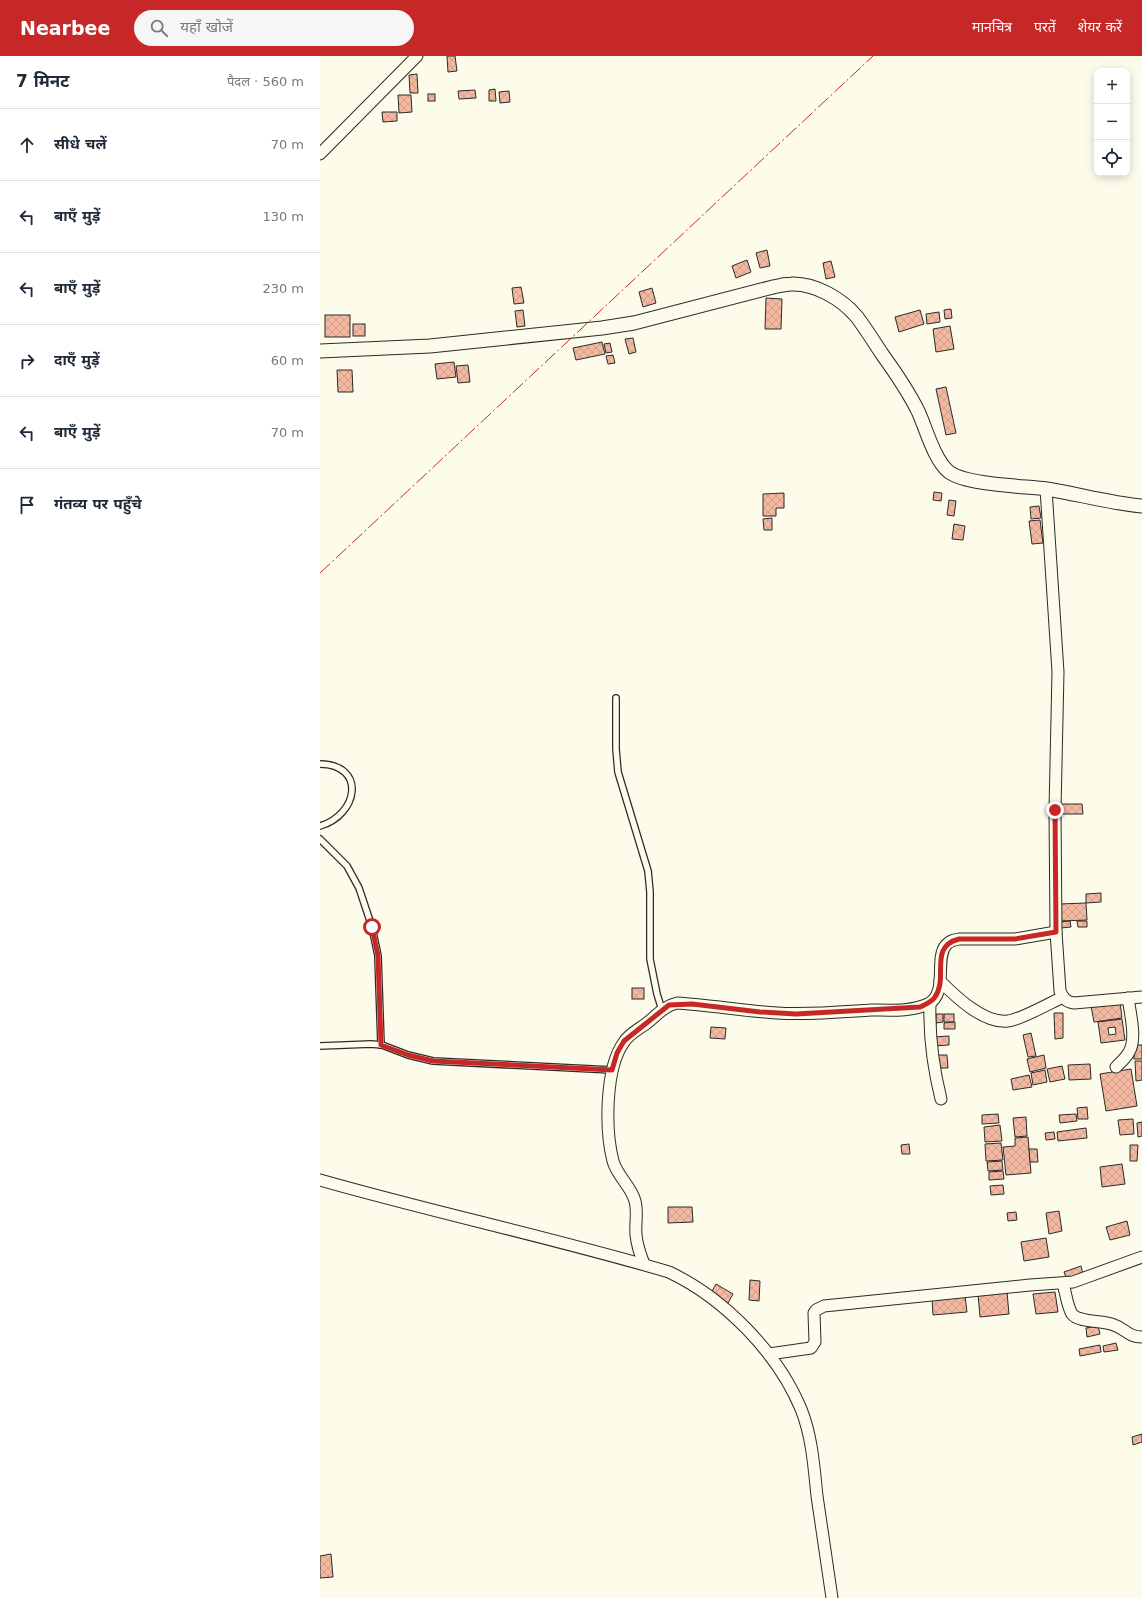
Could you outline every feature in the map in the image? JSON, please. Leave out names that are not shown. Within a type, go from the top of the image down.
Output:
[{"type":"street","points":[[320,154],[417,56]]},
{"type":"street","points":[[320,351],[430,346],[602,328],[634,323],[773,287],[791,284],[806,286],[823,291],[856,316],[899,378],[915,405],[935,454],[942,465],[950,473],[963,478],[987,483],[1046,489],[1142,506]]},
{"type":"street","points":[[1046,489],[1058,672],[1055,810],[1058,981],[1063,998],[1068,1002],[1074,1003],[1142,997]]},
{"type":"street","points":[[644,1264],[637,1243],[635,1201],[614,1162],[609,1130],[609,1086],[617,1053],[624,1041],[662,1010],[669,1005],[677,1003],[796,1014],[920,1007],[930,1003],[936,997],[940,981],[942,951],[945,945],[951,941],[959,939],[1015,939],[1056,932]]},
{"type":"street","points":[[940,981],[956,997],[975,1010],[988,1018],[999,1021],[1009,1021],[1063,998]]},
{"type":"street","points":[[1116,1067],[1130,1052],[1132,1046],[1133,1037],[1128,998]]},
{"type":"street","points":[[930,1003],[932,1057],[941,1099]]},
{"type":"street","points":[[320,1180],[368,1194],[485,1222],[644,1264],[669,1272],[686,1280],[710,1296],[728,1311],[769,1354],[789,1384],[801,1410],[808,1433],[832,1598]]},
{"type":"street","points":[[769,1354],[811,1348],[815,1342],[814,1314],[816,1310],[824,1306],[1030,1285],[1063,1284],[1084,1279],[1142,1257]]},
{"type":"street","points":[[1063,1284],[1072,1314],[1076,1318],[1081,1320],[1110,1323],[1118,1326],[1132,1336],[1142,1337]]},
{"type":"lane","points":[[616,698],[616,749],[618,772],[648,871],[650,892],[650,959],[657,994],[662,1010]]},
{"type":"lane","points":[[320,764],[342,769],[348,775],[351,782],[352,791],[348,805],[339,817],[330,823],[320,826]]},
{"type":"lane","points":[[320,839],[347,866],[359,888],[372,927],[378,956],[381,1045]]},
{"type":"lane","points":[[320,1046],[371,1044],[381,1045],[408,1055],[433,1061],[612,1070]]},
{"type":"building","points":[[447,56],[455,56],[457,71],[448,72]]},
{"type":"building","points":[[417,74],[418,93],[410,93],[409,75]]},
{"type":"building","points":[[495,89],[496,101],[489,101],[489,90]]},
{"type":"building","points":[[475,90],[476,98],[459,99],[458,91]]},
{"type":"building","points":[[509,91],[510,102],[500,103],[499,92]]},
{"type":"building","points":[[428,94],[435,94],[435,101],[428,101]]},
{"type":"building","points":[[398,95],[411,95],[412,112],[399,113]]},
{"type":"building","points":[[382,112],[397,112],[397,121],[383,122]]},
{"type":"building","points":[[767,250],[770,266],[760,268],[756,253]]},
{"type":"building","points":[[747,260],[751,272],[736,278],[732,266]]},
{"type":"building","points":[[831,261],[835,277],[826,279],[823,263]]},
{"type":"building","points":[[521,287],[524,303],[514,304],[512,288]]},
{"type":"building","points":[[652,288],[656,303],[643,307],[639,292]]},
{"type":"building","points":[[766,298],[782,299],[781,329],[765,329]]},
{"type":"building","points":[[951,309],[952,318],[945,319],[944,310]]},
{"type":"building","points":[[523,310],[525,326],[517,327],[515,311]]},
{"type":"building","points":[[920,310],[924,324],[899,332],[895,317]]},
{"type":"building","points":[[939,312],[940,322],[927,324],[926,314]]},
{"type":"building","points":[[325,315],[350,315],[350,337],[325,337]]},
{"type":"building","points":[[353,324],[365,324],[365,336],[353,336]]},
{"type":"building","points":[[950,326],[954,349],[936,352],[933,329]]},
{"type":"building","points":[[633,338],[636,352],[629,354],[625,339]]},
{"type":"building","points":[[602,342],[605,354],[576,360],[573,348]]},
{"type":"building","points":[[610,343],[612,352],[606,353],[604,344]]},
{"type":"building","points":[[613,355],[615,363],[608,364],[606,356]]},
{"type":"building","points":[[454,362],[456,377],[437,379],[435,364]]},
{"type":"building","points":[[468,365],[470,382],[458,383],[456,366]]},
{"type":"building","points":[[337,370],[352,370],[353,392],[338,392]]},
{"type":"building","points":[[946,387],[956,433],[946,435],[936,389]]},
{"type":"building","points":[[934,492],[942,493],[941,501],[933,500]]},
{"type":"building","points":[[784,493],[784,508],[776,508],[776,516],[763,516],[763,494]]},
{"type":"building","points":[[949,500],[956,501],[954,516],[947,515]]},
{"type":"building","points":[[1039,506],[1041,518],[1031,519],[1030,507]]},
{"type":"building","points":[[772,518],[772,530],[764,530],[763,519]]},
{"type":"building","points":[[1040,520],[1043,543],[1032,544],[1029,521]]},
{"type":"building","points":[[954,524],[965,526],[963,540],[952,539]]},
{"type":"building","points":[[1062,804],[1082,804],[1083,814],[1062,814]]},
{"type":"building","points":[[1101,893],[1101,902],[1086,903],[1086,894]]},
{"type":"building","points":[[1086,903],[1087,920],[1060,921],[1059,904]]},
{"type":"building","points":[[1070,921],[1071,927],[1061,928],[1060,922]]},
{"type":"building","points":[[1077,921],[1087,921],[1087,927],[1078,927]]},
{"type":"building","points":[[632,988],[644,988],[644,999],[632,999]]},
{"type":"building","points":[[1120,1002],[1122,1018],[1094,1022],[1091,1006]]},
{"type":"building","points":[[1054,1013],[1063,1013],[1063,1038],[1055,1039]]},
{"type":"building","points":[[936,1014],[943,1014],[943,1022],[936,1023]]},
{"type":"building","points":[[944,1014],[954,1014],[954,1022],[944,1022]]},
{"type":"building","points":[[1122,1019],[1125,1040],[1101,1043],[1098,1022]],"holes":[[[1115,1027],[1116,1034],[1109,1035],[1108,1028]]]},
{"type":"building","points":[[955,1022],[955,1029],[944,1029],[944,1023]]},
{"type":"building","points":[[711,1027],[726,1028],[725,1039],[710,1038]]},
{"type":"building","points":[[1031,1033],[1036,1056],[1028,1057],[1023,1035]]},
{"type":"building","points":[[949,1036],[949,1045],[933,1046],[933,1037]]},
{"type":"building","points":[[1134,1045],[1142,1045],[1142,1059],[1134,1059]]},
{"type":"building","points":[[935,1055],[947,1055],[948,1068],[935,1068]]},
{"type":"building","points":[[1044,1055],[1046,1068],[1030,1072],[1027,1059]]},
{"type":"building","points":[[1135,1061],[1142,1061],[1142,1080],[1136,1081]]},
{"type":"building","points":[[1090,1064],[1091,1079],[1069,1080],[1068,1065]]},
{"type":"building","points":[[1062,1066],[1065,1079],[1050,1082],[1047,1069]]},
{"type":"building","points":[[1131,1069],[1137,1106],[1106,1111],[1100,1074]]},
{"type":"building","points":[[1045,1070],[1047,1082],[1033,1085],[1031,1073]]},
{"type":"building","points":[[1029,1075],[1032,1087],[1013,1090],[1011,1079]]},
{"type":"building","points":[[1087,1107],[1088,1119],[1078,1119],[1077,1108]]},
{"type":"building","points":[[998,1114],[999,1123],[982,1124],[982,1115]]},
{"type":"building","points":[[1076,1114],[1077,1121],[1060,1123],[1059,1115]]},
{"type":"building","points":[[1026,1117],[1027,1136],[1015,1137],[1013,1118]]},
{"type":"building","points":[[1133,1119],[1134,1134],[1120,1135],[1118,1120]]},
{"type":"building","points":[[1142,1122],[1142,1136],[1138,1137],[1137,1123]]},
{"type":"building","points":[[1000,1125],[1002,1141],[985,1142],[984,1127]]},
{"type":"building","points":[[1086,1128],[1087,1138],[1058,1141],[1057,1132]]},
{"type":"building","points":[[1054,1132],[1055,1139],[1046,1140],[1045,1133]]},
{"type":"building","points":[[1028,1137],[1031,1173],[1006,1175],[1003,1147],[1015,1146],[1015,1138]]},
{"type":"building","points":[[1001,1143],[1003,1160],[986,1161],[985,1144]]},
{"type":"building","points":[[909,1144],[910,1154],[902,1154],[901,1145]]},
{"type":"building","points":[[1130,1145],[1138,1145],[1137,1161],[1130,1161]]},
{"type":"building","points":[[1029,1149],[1037,1149],[1038,1162],[1030,1162]]},
{"type":"building","points":[[1002,1161],[1003,1170],[988,1171],[987,1162]]},
{"type":"building","points":[[1122,1164],[1125,1184],[1102,1187],[1100,1167]]},
{"type":"building","points":[[1003,1171],[1004,1179],[989,1180],[989,1172]]},
{"type":"building","points":[[1003,1185],[1004,1194],[991,1195],[990,1186]]},
{"type":"building","points":[[668,1207],[692,1207],[693,1222],[668,1223]]},
{"type":"building","points":[[1059,1211],[1062,1231],[1049,1234],[1046,1213]]},
{"type":"building","points":[[1016,1212],[1017,1220],[1008,1221],[1007,1213]]},
{"type":"building","points":[[1127,1221],[1130,1235],[1110,1240],[1106,1227]]},
{"type":"building","points":[[1046,1238],[1049,1257],[1024,1261],[1021,1242]]},
{"type":"building","points":[[1081,1266],[1083,1274],[1067,1280],[1064,1272]]},
{"type":"building","points":[[750,1280],[760,1281],[759,1301],[749,1300]]},
{"type":"building","points":[[716,1284],[733,1294],[728,1303],[711,1293]]},
{"type":"building","points":[[1007,1292],[1009,1314],[980,1317],[978,1294]]},
{"type":"building","points":[[1055,1292],[1058,1312],[1036,1314],[1033,1294]]},
{"type":"building","points":[[965,1296],[967,1312],[933,1315],[932,1299]]},
{"type":"building","points":[[1098,1326],[1100,1334],[1087,1337],[1086,1328]]},
{"type":"building","points":[[1116,1343],[1118,1350],[1104,1352],[1103,1346]]},
{"type":"building","points":[[1100,1345],[1101,1352],[1080,1356],[1079,1349]]},
{"type":"building","points":[[1142,1434],[1142,1442],[1133,1445],[1132,1437]]},
{"type":"building","points":[[331,1554],[333,1577],[320,1578],[320,1556]]},
{"type":"power","points":[[320,573],[873,56]]},
{"type":"route","points":[[372,927],[378,956],[381,1045],[408,1055],[433,1061],[612,1070],[617,1053],[624,1041],[669,1005],[677,1003],[692,1004],[760,1012],[796,1014],[920,1007],[930,1003],[936,997],[939,988],[942,951],[945,945],[951,941],[959,939],[1015,939],[1056,932],[1055,810]]}]
